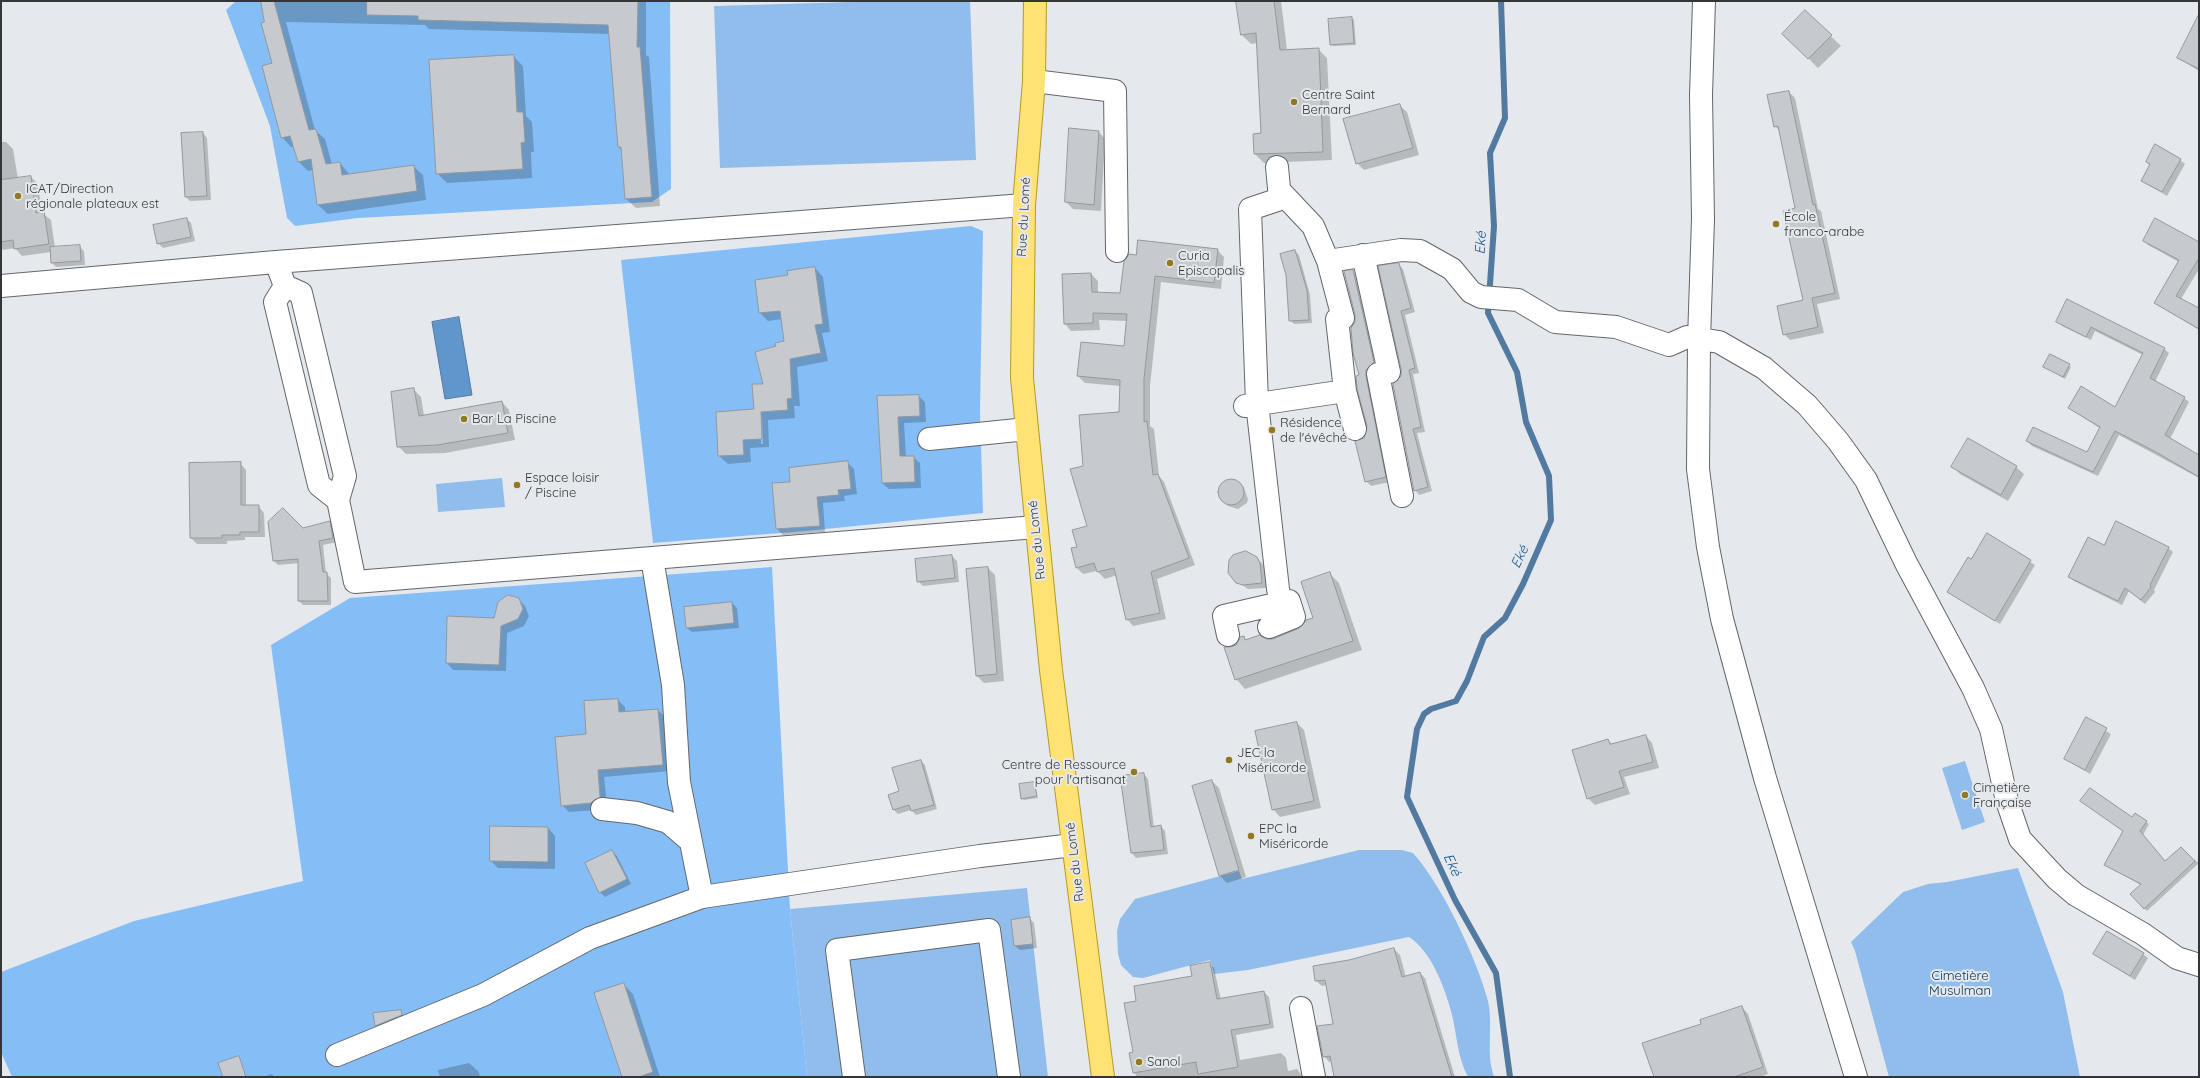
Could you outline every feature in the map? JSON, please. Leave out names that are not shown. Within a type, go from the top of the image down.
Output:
[{"type":"main road","name":"Rue du Lomé","points":[[1035,1],[1034,81],[1024,205],[1022,371],[1036,528],[1051,670],[1103,1077]]},
{"type":"street","points":[[1704,1],[1701,96],[1703,219],[1699,340],[1698,470],[1708,547],[1722,619],[1764,778],[1856,1077]]},
{"type":"street","points":[[1034,81],[1115,92],[1117,251]]},
{"type":"street","points":[[1277,167],[1280,199],[1250,210],[1251,404],[1281,603]]},
{"type":"street","points":[[1279,190],[1312,226],[1328,261],[1343,318],[1337,319],[1345,391],[1355,429]]},
{"type":"street","points":[[1,286],[276,262],[1024,205]]},
{"type":"street","points":[[1328,261],[1401,250],[1420,250],[1452,269],[1471,292],[1481,296],[1518,300],[1555,322],[1616,327],[1669,345],[1687,337],[1719,342],[1764,368],[1807,405],[1838,441],[1866,480],[1906,563],[1974,688],[1988,722],[2007,801],[2020,839],[2056,879],[2076,895],[2143,934],[2177,958],[2199,965]]},
{"type":"street","points":[[1363,255],[1389,372],[1378,374],[1402,496]]},
{"type":"street","points":[[276,262],[285,286],[275,302],[319,485],[338,500],[355,582],[1036,528]]},
{"type":"street","points":[[1251,404],[1345,391]]},
{"type":"street","points":[[929,439],[1027,429]]},
{"type":"street","points":[[652,558],[673,685],[679,782],[689,840],[702,897]]},
{"type":"street","points":[[1228,635],[1224,616],[1289,601],[1294,617],[1269,627]]},
{"type":"street","points":[[602,809],[637,813],[668,822],[689,840]]},
{"type":"street","points":[[337,1055],[483,995],[590,938],[702,897],[1073,845]]},
{"type":"street","points":[[854,1077],[837,950],[989,930],[1009,1077]]},
{"type":"street","points":[[1301,1008],[1314,1077]]},
{"type":"green space","points":[[887,1],[970,1],[976,160],[720,168],[714,6]]},
{"type":"green space","points":[[502,478],[505,507],[438,512],[436,484]]},
{"type":"green space","points":[[1965,761],[1985,822],[1962,830],[1942,768]]},
{"type":"green space","points":[[1359,850],[1402,850],[1413,853],[1424,867],[1447,903],[1476,965],[1488,1001],[1490,1022],[1490,1059],[1494,1077],[1468,1077],[1459,1053],[1453,1019],[1445,991],[1436,970],[1424,951],[1409,937],[1248,970],[1214,974],[1210,960],[1143,978],[1133,977],[1121,965],[1118,954],[1117,931],[1120,919],[1135,899],[1239,871],[1242,879]]},
{"type":"green space","name":"Cimetière Musulman","points":[[2018,868],[2063,992],[2080,1077],[1889,1077],[1855,951],[1851,942],[1903,892],[1928,884],[1947,882]]},
{"type":"green space","points":[[1027,888],[1048,1077],[807,1077],[790,909]]},
{"type":"shaded area","points":[[236,1],[670,1],[671,189],[652,202],[358,218],[295,226],[287,218],[270,126],[226,10]]},
{"type":"shaded area","points":[[971,226],[983,231],[980,412],[983,513],[806,531],[653,543],[621,260]]},
{"type":"shaded area","points":[[459,317],[472,395],[445,399],[432,322]]},
{"type":"shaded area","points":[[772,567],[790,909],[807,1077],[12,1077],[1,1052],[1,972],[134,921],[303,881],[271,645],[350,598]]},
{"type":"building","points":[[261,1],[274,1],[309,130],[316,129],[326,164],[340,162],[342,175],[414,165],[417,191],[317,205],[311,159],[298,162],[290,136],[281,138],[262,66],[272,63],[261,23],[264,22]]},
{"type":"building","points":[[367,1],[638,1],[637,47],[640,47],[652,197],[625,199],[621,147],[618,147],[608,25],[418,20],[418,16],[367,15]]},
{"type":"building","points":[[1236,1],[1274,1],[1280,50],[1319,48],[1323,152],[1254,154],[1253,134],[1261,133],[1256,33],[1241,35]]},
{"type":"building","points":[[1805,10],[1832,35],[1808,59],[1782,34]]},
{"type":"building","points":[[2199,14],[2199,69],[2177,58]]},
{"type":"building","points":[[1352,17],[1354,43],[1330,45],[1328,19]]},
{"type":"building","points":[[514,55],[517,112],[523,112],[525,142],[521,143],[523,169],[436,174],[429,60]]},
{"type":"building","points":[[1789,91],[1813,205],[1815,204],[1835,293],[1812,298],[1818,327],[1783,335],[1777,306],[1803,300],[1783,211],[1795,208],[1778,126],[1774,127],[1767,95]]},
{"type":"building","points":[[1400,104],[1413,148],[1356,164],[1343,119]]},
{"type":"building","points":[[1069,128],[1099,131],[1094,205],[1065,202]]},
{"type":"building","points":[[203,132],[207,196],[185,197],[181,133]]},
{"type":"building","points":[[2155,144],[2181,159],[2162,192],[2141,181],[2150,164],[2146,162]]},
{"type":"building","points":[[31,176],[36,213],[44,211],[49,244],[14,249],[13,240],[1,242],[1,180]]},
{"type":"building","points":[[187,218],[191,237],[157,244],[153,225]]},
{"type":"building","points":[[2155,218],[2199,242],[2199,258],[2176,296],[2199,308],[2199,329],[2154,303],[2179,260],[2143,241]]},
{"type":"building","points":[[1138,240],[1218,249],[1214,283],[1155,276],[1144,379],[1144,422],[1147,421],[1153,475],[1158,474],[1189,558],[1151,572],[1160,613],[1126,620],[1114,568],[1097,572],[1094,563],[1076,568],[1071,548],[1077,547],[1072,530],[1087,526],[1070,469],[1083,466],[1079,415],[1119,412],[1120,380],[1077,376],[1081,342],[1124,346],[1127,314],[1093,313],[1093,323],[1064,324],[1062,274],[1091,273],[1092,292],[1120,293],[1124,261],[1129,254],[1136,255]]},
{"type":"building","points":[[80,245],[81,261],[51,263],[50,247]]},
{"type":"building","points":[[1295,250],[1307,290],[1309,320],[1289,321],[1286,275],[1280,254]]},
{"type":"building","points":[[1399,263],[1411,308],[1401,311],[1415,368],[1409,370],[1421,427],[1413,429],[1428,487],[1414,491],[1393,384],[1401,376],[1401,369],[1378,266]]},
{"type":"building","points":[[815,267],[823,324],[815,325],[821,353],[790,359],[792,398],[787,399],[788,410],[761,412],[762,439],[743,440],[744,455],[718,456],[716,412],[754,409],[752,384],[763,384],[755,352],[776,346],[775,343],[784,341],[780,311],[759,313],[755,280],[788,275],[787,271]]},
{"type":"building","points":[[1353,270],[1374,362],[1366,370],[1366,376],[1386,477],[1365,482],[1355,441],[1364,438],[1367,426],[1357,389],[1356,376],[1359,375],[1353,353],[1351,328],[1355,322],[1355,315],[1344,271]]},
{"type":"building","points":[[2067,299],[2165,348],[2150,378],[2185,397],[2165,435],[2199,455],[2199,477],[2156,452],[2115,431],[2093,472],[2026,441],[2033,427],[2087,452],[2100,427],[2068,408],[2081,386],[2115,407],[2143,353],[2091,327],[2086,337],[2056,322]]},
{"type":"building","points":[[2050,354],[2070,364],[2063,377],[2043,367]]},
{"type":"building","points":[[414,388],[419,416],[502,401],[508,433],[437,445],[397,447],[391,392]]},
{"type":"building","points":[[919,395],[920,416],[898,417],[900,456],[914,456],[915,482],[882,483],[877,396]]},
{"type":"building","points":[[1968,438],[2017,466],[2001,495],[1951,467]]},
{"type":"building","points":[[848,461],[851,489],[838,490],[839,495],[817,497],[820,526],[776,529],[772,483],[790,482],[789,468]]},
{"type":"building","points":[[241,462],[241,505],[259,505],[259,532],[240,532],[240,535],[222,535],[222,538],[190,538],[189,463]]},
{"type":"building","points":[[1231,479],[1240,483],[1244,492],[1240,501],[1231,505],[1222,501],[1218,492],[1222,483]]},
{"type":"building","points":[[283,508],[303,528],[330,521],[333,538],[319,541],[323,572],[327,572],[328,601],[298,601],[298,559],[273,561],[268,522]]},
{"type":"building","points":[[2116,521],[2169,547],[2150,585],[2151,587],[2141,600],[2125,588],[2118,601],[2068,577],[2088,537],[2104,545]]},
{"type":"building","points":[[1987,533],[2031,560],[1995,621],[1947,592],[1968,557],[1971,559]]},
{"type":"building","points":[[1246,551],[1257,557],[1260,563],[1262,583],[1243,585],[1236,583],[1228,573],[1229,560],[1233,555]]},
{"type":"building","points":[[952,555],[955,578],[917,582],[915,559]]},
{"type":"building","points":[[988,567],[997,674],[976,676],[966,569]]},
{"type":"building","points":[[1330,572],[1353,641],[1235,680],[1224,647],[1236,645],[1240,637],[1244,636],[1245,640],[1260,635],[1267,639],[1273,639],[1299,628],[1306,620],[1313,618],[1301,582]]},
{"type":"building","points":[[508,595],[519,598],[523,609],[518,619],[501,626],[499,665],[446,663],[447,616],[494,618],[498,602]]},
{"type":"building","points":[[732,602],[734,623],[686,628],[684,607]]},
{"type":"building","points":[[618,699],[619,712],[658,709],[663,765],[598,770],[600,797],[591,803],[561,806],[555,737],[586,734],[584,701]]},
{"type":"building","points":[[2086,717],[2107,728],[2085,770],[2064,759]]},
{"type":"building","points":[[1297,722],[1314,801],[1272,810],[1255,731]]},
{"type":"building","points":[[1646,735],[1653,762],[1619,771],[1624,787],[1587,799],[1572,750],[1608,739],[1610,744]]},
{"type":"building","points":[[921,760],[934,805],[911,811],[909,805],[893,810],[888,795],[899,791],[892,768]]},
{"type":"building","points":[[1144,773],[1151,827],[1161,825],[1164,850],[1131,853],[1120,776]]},
{"type":"building","points":[[1212,780],[1239,870],[1219,876],[1192,786]]},
{"type":"building","points":[[1034,782],[1037,796],[1021,799],[1019,784]]},
{"type":"building","points":[[2090,788],[2132,817],[2135,813],[2147,821],[2140,831],[2165,861],[2181,847],[2195,861],[2144,909],[2130,894],[2141,884],[2104,865],[2123,831],[2080,801]]},
{"type":"building","points":[[490,826],[548,827],[548,862],[490,861]]},
{"type":"building","points":[[612,850],[627,879],[599,893],[585,863]]},
{"type":"building","points":[[1030,917],[1033,944],[1014,946],[1011,920]]},
{"type":"building","points":[[2107,931],[2144,953],[2130,976],[2093,954]]},
{"type":"building","points":[[1394,948],[1402,977],[1420,972],[1452,1077],[1334,1077],[1330,1056],[1323,1057],[1317,1026],[1333,1024],[1325,980],[1315,981],[1313,966],[1349,960]]},
{"type":"building","points":[[1210,962],[1217,999],[1264,991],[1270,1024],[1231,1030],[1238,1067],[1198,1074],[1196,1062],[1133,1073],[1129,1053],[1133,1052],[1124,1003],[1136,1001],[1134,986],[1192,976],[1190,966]]},
{"type":"building","points":[[624,983],[653,1072],[639,1077],[622,1077],[594,993]]},
{"type":"building","points":[[1742,1006],[1763,1067],[1734,1077],[1654,1077],[1642,1043],[1701,1024],[1700,1020]]},
{"type":"building","points":[[401,1010],[402,1015],[375,1026],[373,1013]]},
{"type":"building","points":[[239,1056],[246,1077],[223,1077],[218,1063]]},
{"type":"waterway","name":"Eké","points":[[1501,1],[1505,118],[1490,153],[1494,226],[1488,313],[1517,372],[1526,422],[1549,476],[1551,520],[1523,584],[1505,618],[1484,637],[1467,681],[1456,701],[1431,709],[1424,714],[1417,729],[1407,797],[1455,900],[1496,973],[1510,1077]]},
{"type":"place","name":"Centre Saint Bernard","points":[[1294,102]]},
{"type":"place","name":"ICAT/Direction régionale plateaux est","points":[[18,196]]},
{"type":"place","name":"École franco-arabe","points":[[1776,224]]},
{"type":"place","name":"Curia Episcopalis","points":[[1170,263]]},
{"type":"place","name":"Bar La Piscine","points":[[464,419]]},
{"type":"place","name":"Résidence de l'évêché","points":[[1272,430]]},
{"type":"place","name":"Espace loisir / Piscine","points":[[517,485]]},
{"type":"place","name":"JEC la Miséricorde","points":[[1229,760]]},
{"type":"place","name":"Centre de Ressource pour l'artisanat","points":[[1134,772]]},
{"type":"place","name":"Cimetière Française","points":[[1965,795]]},
{"type":"place","name":"EPC la Miséricorde","points":[[1251,836]]},
{"type":"place","name":"Sanol","points":[[1139,1062]]}]
